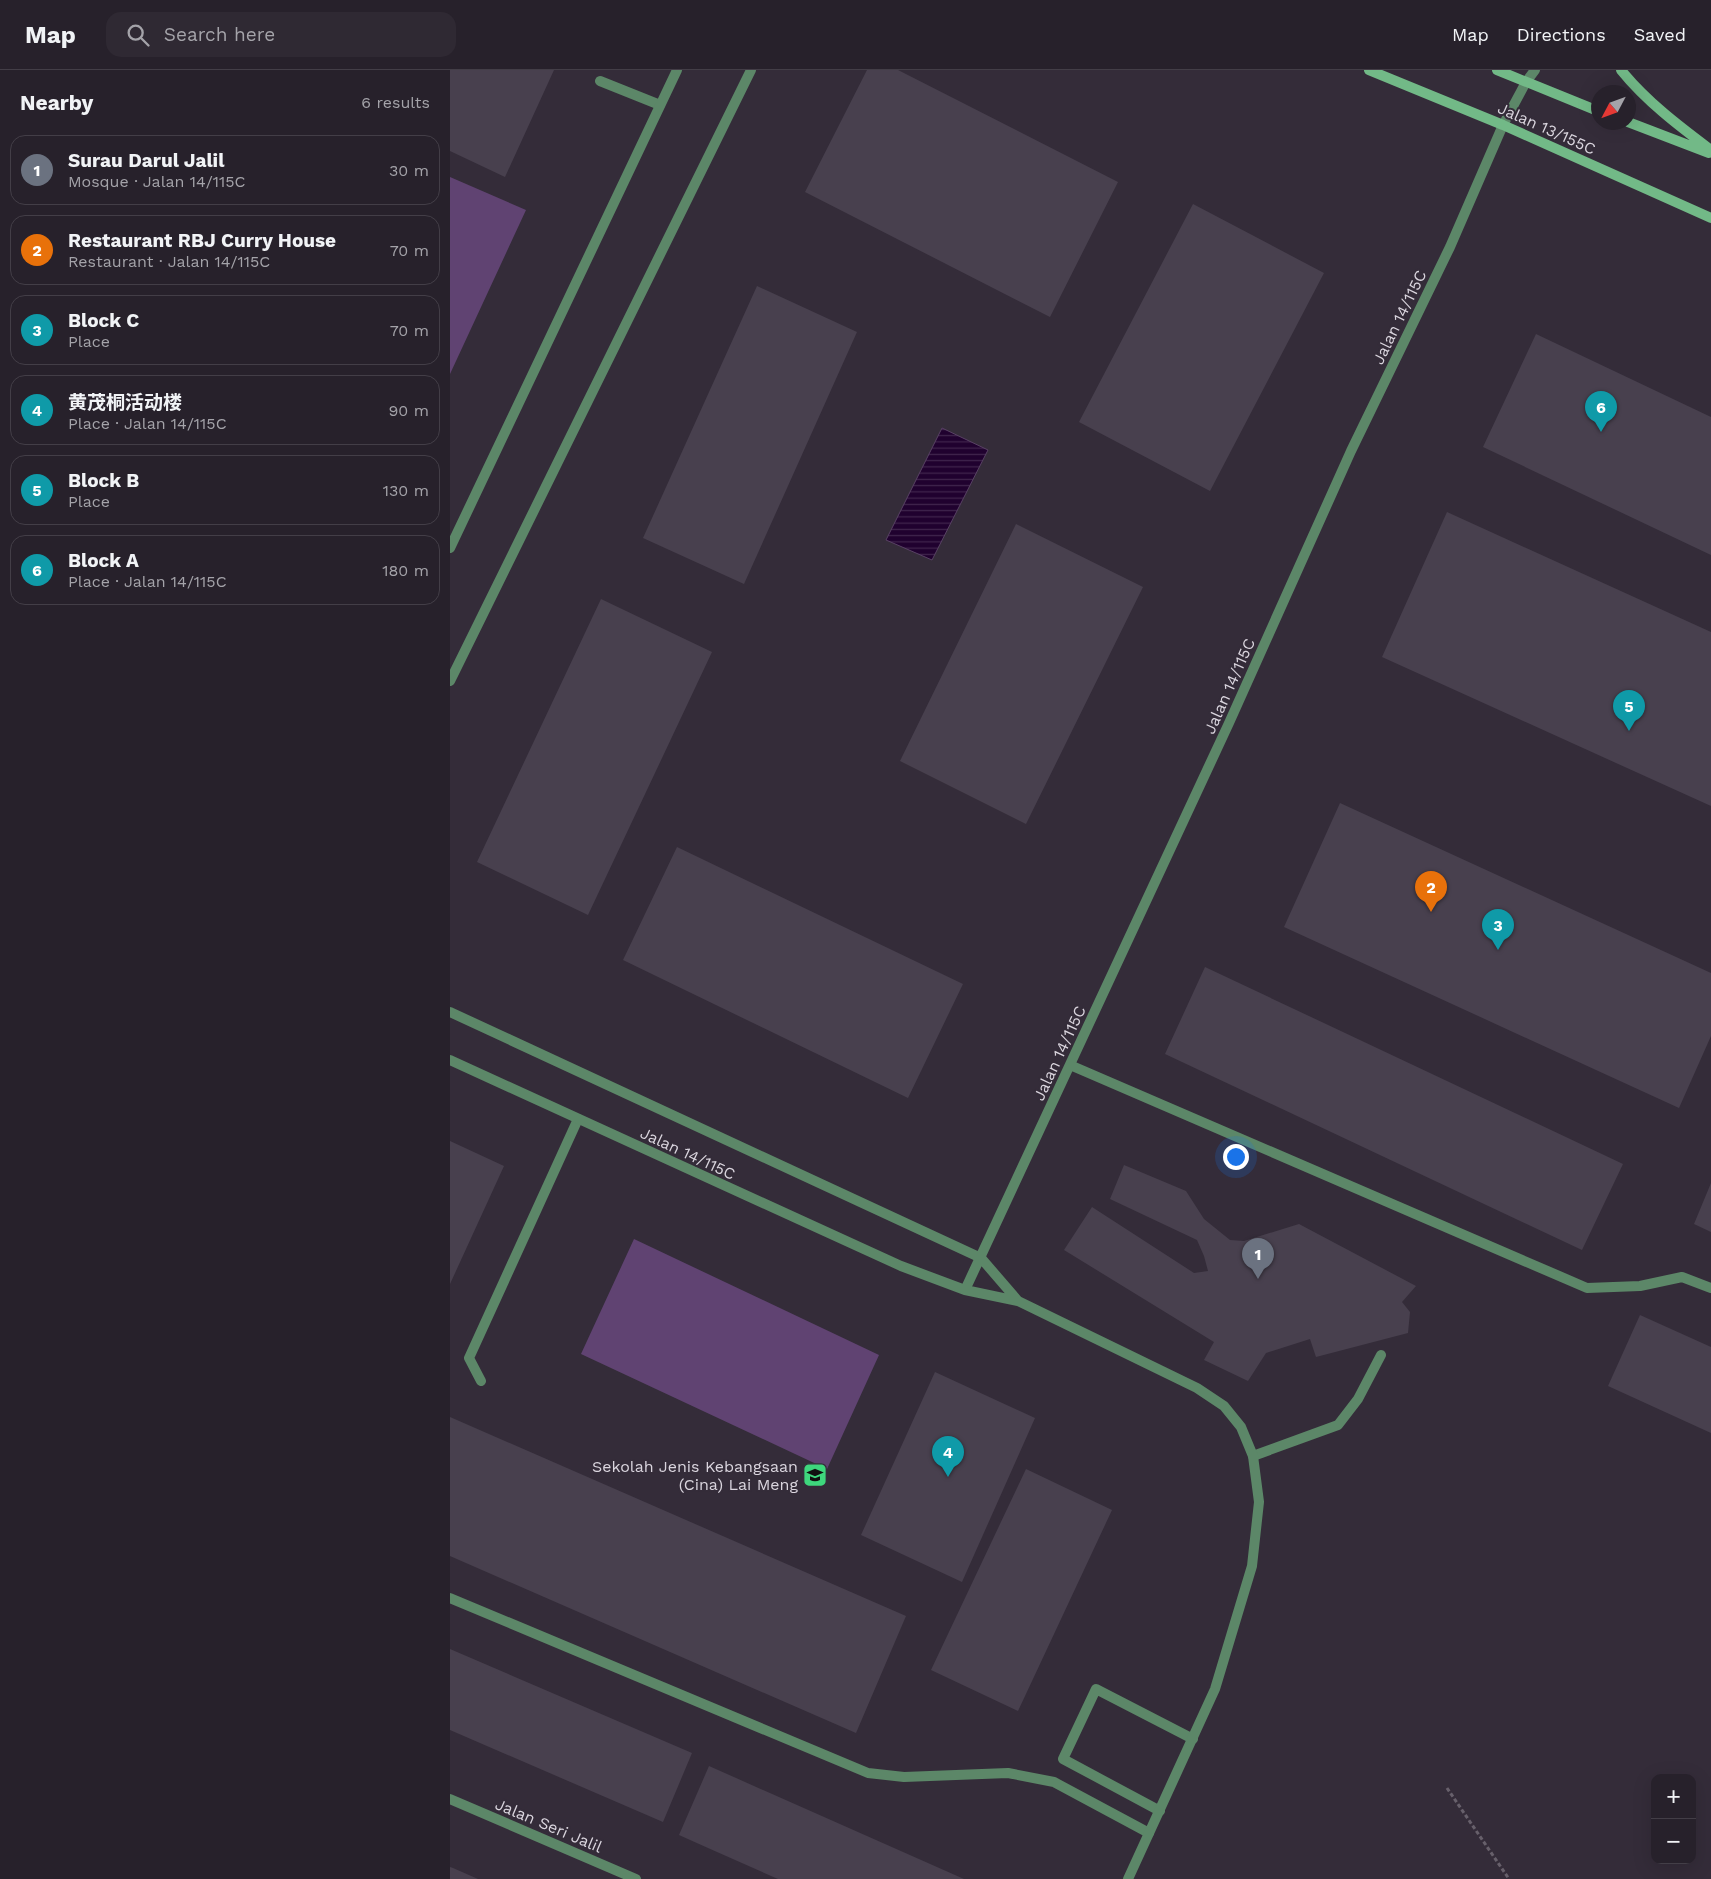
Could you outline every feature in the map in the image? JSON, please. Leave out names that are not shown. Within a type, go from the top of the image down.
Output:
[{"type":"main road","name":"Jalan 13/155C","points":[[1369,70],[1503,125],[1711,218]]},
{"type":"main road","name":"Jalan 13/155C","points":[[1497,70],[1591,107]]},
{"type":"main road","points":[[1621,70],[1634,86],[1711,152]]},
{"type":"main road","points":[[1636,125],[1711,152]]},
{"type":"street","points":[[450,548],[677,70]]},
{"type":"street","points":[[450,681],[751,70]]},
{"type":"street","points":[[1526,70],[1526,82]]},
{"type":"street","name":"Jalan 14/115C","points":[[450,1060],[901,1266],[965,1290],[1233,714],[1351,451],[1450,247],[1503,125],[1526,82],[1535,70]]},
{"type":"street","points":[[600,81],[660,105]]},
{"type":"street","name":"Jalan 14/115C","points":[[450,1012],[981,1258]]},
{"type":"street","points":[[1070,1065],[1587,1288],[1640,1286],[1682,1277],[1711,1288]]},
{"type":"street","points":[[481,1381],[469,1358],[578,1118]]},
{"type":"street","points":[[981,1258],[1018,1301]]},
{"type":"street","points":[[965,1290],[1018,1301],[1197,1388],[1224,1406],[1242,1427],[1253,1456],[1259,1502],[1252,1566],[1215,1689],[1128,1879]]},
{"type":"street","points":[[1253,1456],[1338,1425],[1358,1399],[1381,1355]]},
{"type":"street","points":[[450,1598],[868,1773],[904,1777],[1008,1773],[1054,1782],[1149,1833]]},
{"type":"street","points":[[1160,1811],[1063,1758],[1096,1689],[1193,1739]]},
{"type":"street","name":"Jalan Seri Jalil","points":[[450,1799],[636,1879]]},
{"type":"path","points":[[1447,1788],[1509,1879]]},
{"type":"shaded area","points":[[450,177],[526,210],[450,374]]},
{"type":"shaded area","points":[[942,428],[988,450],[932,560],[886,540]]},
{"type":"shaded area","points":[[634,1239],[879,1355],[827,1469],[581,1354]]},
{"type":"building","points":[[450,70],[554,70],[505,177],[450,151]]},
{"type":"building","points":[[867,70],[898,70],[1118,182],[1050,317],[805,192]]},
{"type":"building","points":[[1193,204],[1324,273],[1210,491],[1079,422]]},
{"type":"building","points":[[757,286],[857,332],[744,584],[643,538]]},
{"type":"building","points":[[1536,334],[1711,417],[1711,555],[1483,447]]},
{"type":"building","points":[[1447,512],[1711,632],[1711,806],[1382,657]]},
{"type":"building","points":[[1016,524],[1143,587],[1026,824],[900,761]]},
{"type":"building","points":[[601,599],[712,652],[588,915],[477,862]]},
{"type":"building","points":[[1340,803],[1711,973],[1711,1036],[1679,1108],[1284,927]]},
{"type":"building","points":[[677,847],[963,984],[908,1098],[623,960]]},
{"type":"building","points":[[1205,967],[1623,1164],[1582,1250],[1165,1054]]},
{"type":"building","points":[[450,1141],[504,1166],[450,1284]]},
{"type":"building","points":[[1124,1165],[1186,1191],[1204,1219],[1230,1240],[1244,1241],[1299,1224],[1416,1286],[1402,1302],[1410,1312],[1408,1333],[1316,1357],[1310,1339],[1266,1353],[1248,1381],[1204,1360],[1214,1342],[1064,1250],[1092,1207],[1194,1273],[1208,1271],[1197,1240],[1110,1199]]},
{"type":"building","points":[[1711,1183],[1711,1232],[1694,1224]]},
{"type":"building","points":[[1640,1315],[1711,1347],[1711,1433],[1608,1386]]},
{"type":"building","points":[[935,1372],[1035,1418],[962,1582],[861,1535]]},
{"type":"building","points":[[450,1417],[906,1616],[856,1733],[450,1556]]},
{"type":"building","points":[[1026,1469],[1112,1510],[1018,1711],[931,1670]]},
{"type":"building","points":[[450,1649],[692,1753],[663,1822],[450,1730]]},
{"type":"building","points":[[709,1766],[964,1879],[778,1879],[708,1848],[679,1835]]},
{"type":"building","points":[[450,1867],[453,1868],[478,1879],[450,1879]]},
{"type":"place","name":"Block A","points":[[1601,432]]},
{"type":"place","name":"Block B","points":[[1629,731]]},
{"type":"place","name":"Restaurant RBJ Curry House","points":[[1431,912]]},
{"type":"place","name":"Block C","points":[[1498,950]]},
{"type":"place","name":"Surau Darul Jalil","points":[[1258,1279]]},
{"type":"place","name":"Sekolah Jenis Kebangsaan (Cina) Lai Meng","points":[[815,1475]]},
{"type":"place","name":"黄茂桐活动楼","points":[[948,1477]]}]
